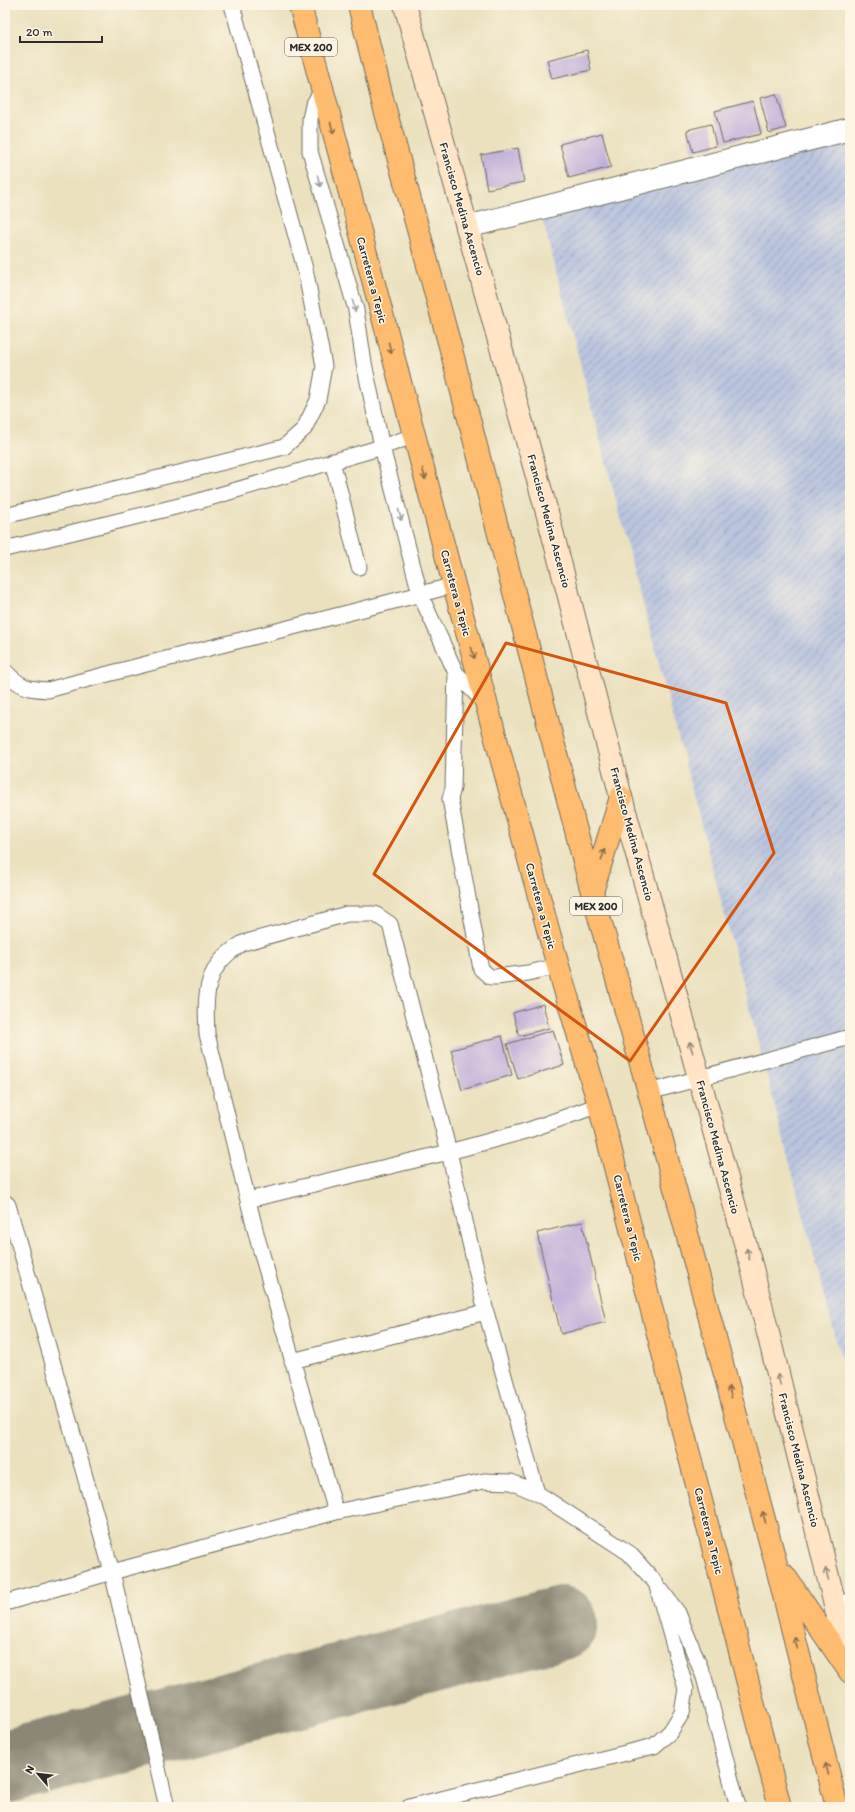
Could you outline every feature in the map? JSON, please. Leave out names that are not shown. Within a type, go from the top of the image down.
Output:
[{"type":"highway","name":"Carretera a Tepic","points":[[300,5],[454,585],[558,966],[599,1105],[780,1807]]},
{"type":"highway","name":"MEX 200","points":[[359,5],[383,102],[449,342],[592,892],[649,1092],[776,1564],[837,1807]]},
{"type":"highway","points":[[592,892],[621,797]]},
{"type":"highway","points":[[776,1564],[850,1672]]},
{"type":"main road","name":"Francisco Medina Ascencio","points":[[405,5],[548,516],[621,797],[752,1268],[842,1602],[850,1666]]},
{"type":"street","points":[[467,227],[850,129]]},
{"type":"lane","points":[[5,516],[284,447],[304,429],[318,400],[324,366],[305,269],[232,5]]},
{"type":"lane","points":[[322,90],[313,105],[310,119],[310,151],[356,310],[364,363],[382,447],[420,594],[456,672],[487,706]]},
{"type":"lane","points":[[5,550],[199,500],[382,447],[414,436]]},
{"type":"lane","points":[[332,461],[359,567]]},
{"type":"lane","points":[[5,671],[17,683],[33,689],[48,690],[172,656],[454,585]]},
{"type":"lane","points":[[456,672],[453,788],[450,799],[482,969],[490,977],[496,977],[528,973],[558,966]]},
{"type":"lane","points":[[336,1512],[292,1361],[248,1200],[207,1034],[206,1003],[210,978],[219,961],[229,951],[243,943],[347,914],[375,914],[390,924],[449,1152],[486,1312],[538,1493]]},
{"type":"lane","points":[[649,1092],[850,1036]]},
{"type":"lane","points":[[248,1200],[449,1152],[526,1131],[599,1105]]},
{"type":"lane","points":[[5,1202],[8,1205],[112,1572],[167,1807]]},
{"type":"lane","points":[[292,1361],[486,1312]]},
{"type":"lane","points":[[5,1603],[112,1572],[336,1512],[484,1481],[511,1482],[538,1493],[629,1553],[656,1583],[678,1613],[704,1677],[738,1807]]},
{"type":"lane","points":[[409,1807],[654,1746],[670,1732],[682,1713],[686,1689],[656,1583]]},
{"type":"highlighted area","points":[[506,643],[726,703],[774,853],[630,1061],[374,874]]},
{"type":"shaded area","points":[[850,132],[850,1393],[541,214]]},
{"type":"building","points":[[587,50],[591,70],[552,79],[547,60]]},
{"type":"building","points":[[776,94],[786,128],[769,133],[760,98]]},
{"type":"building","points":[[753,101],[761,134],[723,143],[715,111]]},
{"type":"building","points":[[711,124],[716,146],[693,152],[687,130]]},
{"type":"building","points":[[602,133],[611,167],[569,178],[560,144]]},
{"type":"building","points":[[518,148],[524,182],[487,189],[481,155]]},
{"type":"building","points":[[543,1004],[549,1028],[519,1036],[513,1013]]},
{"type":"building","points":[[553,1030],[564,1065],[518,1079],[507,1044]]},
{"type":"building","points":[[502,1036],[512,1075],[462,1090],[451,1050]]},
{"type":"building","points":[[582,1222],[606,1322],[561,1334],[537,1233]]},
{"type":"taxiway","points":[[5,1767],[561,1623]]}]
